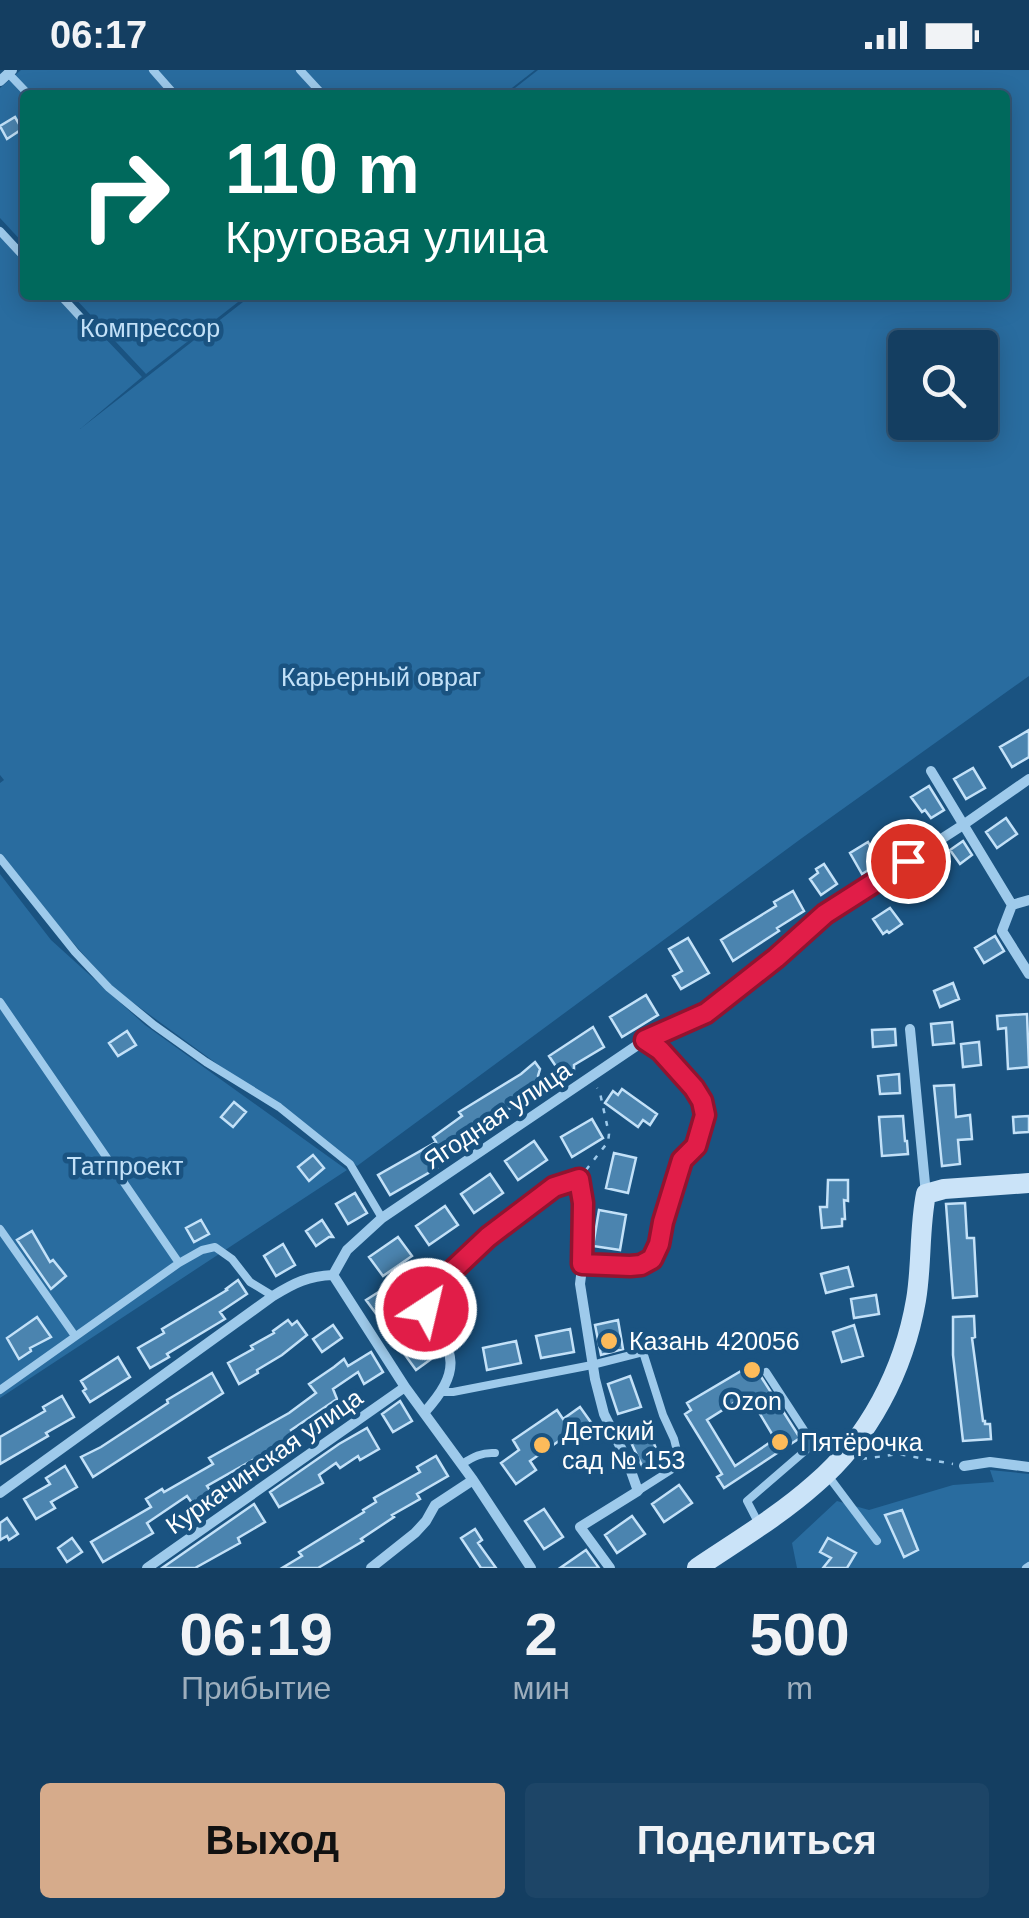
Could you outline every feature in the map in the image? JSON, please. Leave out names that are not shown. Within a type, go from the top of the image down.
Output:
[{"type":"street","points":[[931,770],[1012,905]]},
{"type":"street","name":"Ягодная улица","points":[[332,1276],[348,1250],[382,1218],[645,1040],[706,1013],[825,914],[1029,779]]},
{"type":"street","points":[[1012,905],[1029,900]]},
{"type":"street","points":[[1012,905],[1002,932],[1029,974]]},
{"type":"street","points":[[697,1568],[760,1526],[827,1473],[857,1440],[899,1365],[916,1300],[926,1194],[910,1029]]},
{"type":"street","points":[[424,1413],[443,1392],[451,1373],[451,1357],[426,1309],[432,1290],[488,1237],[554,1187],[579,1179],[583,1203],[580,1284],[592,1366],[604,1414],[638,1491],[580,1527],[610,1568]]},
{"type":"street","points":[[926,1194],[944,1189],[1029,1183]]},
{"type":"street","points":[[0,1494],[274,1296],[299,1280],[332,1276],[530,1568]]},
{"type":"street","name":"Куркачинская улица","points":[[146,1568],[405,1387]]},
{"type":"street","points":[[964,1466],[990,1462],[1029,1467]]},
{"type":"street","points":[[372,1568],[426,1522],[435,1505],[473,1480]]},
{"type":"lane","points":[[153,70],[170,90]]},
{"type":"lane","points":[[300,70],[318,90]]},
{"type":"lane","points":[[0,231],[20,253]]},
{"type":"lane","points":[[65,300],[83,320]]},
{"type":"lane","points":[[0,858],[109,988],[206,1062],[279,1108],[350,1164],[382,1218]]},
{"type":"lane","points":[[0,1002],[179,1263]]},
{"type":"lane","points":[[582,1264],[630,1266],[652,1259],[682,1160],[696,1146],[705,1115],[694,1088],[660,1050],[645,1040]]},
{"type":"lane","points":[[0,1229],[75,1336]]},
{"type":"lane","points":[[0,1390],[202,1250],[215,1247],[232,1259],[250,1282],[274,1296]]},
{"type":"lane","points":[[443,1392],[592,1366],[644,1352],[679,1458],[672,1470],[638,1491]]},
{"type":"lane","points":[[760,1526],[747,1501],[813,1444],[766,1372]]},
{"type":"lane","points":[[462,1464],[486,1452],[495,1453]]},
{"type":"lane","points":[[827,1473],[878,1541]]},
{"type":"path","points":[[579,1179],[608,1142],[609,1134],[600,1093],[589,1077]]},
{"type":"path","points":[[850,1462],[898,1454],[964,1466]]},
{"type":"green space","points":[[21,70],[535,70],[509,90],[20,90],[20,240],[0,218],[0,88]]},
{"type":"green space","name":"Карьерный овраг","points":[[538,70],[1029,70],[1029,676],[357,1166],[113,988],[0,860],[0,783],[4,780],[0,775],[0,228],[20,249],[20,300],[69,300],[142,377],[80,429],[246,300],[1010,300],[1010,90],[512,90]]},
{"type":"green space","name":"Компрессор","points":[[77,300],[241,300],[146,374]]},
{"type":"green space","name":"Татпроект","points":[[0,874],[51,940],[145,1025],[347,1170],[0,1398]]},
{"type":"green space","points":[[990,1470],[1029,1474],[1029,1568],[797,1568],[792,1543],[837,1501],[869,1510],[953,1485],[994,1482]]},
{"type":"building","points":[[15,117],[20,130],[7,139],[0,126]]},
{"type":"building","points":[[1029,730],[1029,757],[1012,767],[1000,747]]},
{"type":"building","points":[[973,768],[985,788],[966,799],[954,779]]},
{"type":"building","points":[[929,786],[944,810],[931,818],[911,797]]},
{"type":"building","points":[[1006,818],[1017,834],[997,848],[986,832]]},
{"type":"building","points":[[963,841],[972,855],[960,864],[950,850]]},
{"type":"building","points":[[868,842],[880,863],[862,874],[850,853]]},
{"type":"building","points":[[824,864],[837,884],[821,895],[810,879]]},
{"type":"building","points":[[933,865],[944,879],[926,892],[915,878]]},
{"type":"building","points":[[793,891],[804,911],[733,961],[721,940]]},
{"type":"building","points":[[890,908],[902,924],[883,934],[873,919]]},
{"type":"building","points":[[995,936],[1004,951],[984,963],[975,948]]},
{"type":"building","points":[[688,938],[709,973],[681,989],[673,976],[682,971],[669,949]]},
{"type":"building","points":[[953,983],[959,999],[940,1007],[934,991]]},
{"type":"building","points":[[646,995],[658,1015],[622,1037],[610,1017]]},
{"type":"building","points":[[1027,1014],[1029,1067],[1008,1069],[1006,1028],[998,1029],[997,1016]]},
{"type":"building","points":[[952,1022],[954,1043],[933,1045],[931,1024]]},
{"type":"building","points":[[593,1027],[604,1047],[574,1065],[574,1071],[568,1069],[561,1074],[549,1056]]},
{"type":"building","points":[[895,1029],[896,1045],[873,1047],[872,1030]]},
{"type":"building","points":[[127,1031],[136,1045],[118,1056],[109,1043]]},
{"type":"building","points":[[979,1042],[981,1065],[963,1067],[961,1044]]},
{"type":"building","points":[[535,1062],[546,1087],[460,1138],[464,1143],[435,1165],[437,1168],[390,1195],[378,1175],[436,1142],[433,1137],[462,1116],[459,1112]]},
{"type":"building","points":[[899,1074],[900,1093],[880,1094],[878,1076]]},
{"type":"building","points":[[954,1085],[956,1117],[970,1115],[972,1139],[958,1140],[960,1164],[942,1166],[934,1086]]},
{"type":"building","points":[[622,1089],[657,1114],[650,1125],[643,1120],[638,1127],[605,1103],[613,1091],[618,1095]]},
{"type":"building","points":[[234,1102],[246,1112],[233,1127],[221,1117]]},
{"type":"building","points":[[903,1116],[908,1154],[882,1156],[879,1117]]},
{"type":"building","points":[[1029,1116],[1029,1132],[1014,1133],[1013,1117]]},
{"type":"building","points":[[592,1119],[603,1138],[572,1157],[561,1137]]},
{"type":"building","points":[[534,1141],[547,1160],[518,1180],[505,1161]]},
{"type":"building","points":[[614,1153],[636,1158],[628,1193],[606,1188]]},
{"type":"building","points":[[313,1155],[324,1168],[309,1181],[298,1167]]},
{"type":"building","points":[[490,1174],[503,1193],[474,1213],[461,1194]]},
{"type":"building","points":[[828,1180],[848,1180],[848,1201],[844,1200],[842,1226],[822,1228],[820,1207],[827,1207]]},
{"type":"building","points":[[355,1193],[367,1213],[348,1224],[336,1204]]},
{"type":"building","points":[[965,1203],[967,1238],[974,1238],[977,1296],[953,1298],[946,1204]]},
{"type":"building","points":[[445,1206],[458,1225],[429,1245],[416,1226]]},
{"type":"building","points":[[599,1210],[626,1215],[620,1250],[593,1246]]},
{"type":"building","points":[[201,1220],[209,1234],[194,1242],[186,1228]]},
{"type":"building","points":[[322,1220],[333,1237],[316,1246],[306,1231]]},
{"type":"building","points":[[32,1231],[50,1262],[53,1260],[66,1276],[51,1289],[17,1240]]},
{"type":"building","points":[[398,1237],[412,1256],[383,1276],[369,1257]]},
{"type":"building","points":[[283,1244],[295,1265],[276,1276],[264,1256]]},
{"type":"building","points":[[848,1267],[853,1286],[826,1293],[821,1274]]},
{"type":"building","points":[[238,1280],[247,1294],[220,1312],[225,1319],[150,1368],[138,1348]]},
{"type":"building","points":[[385,1288],[401,1311],[383,1323],[366,1300]]},
{"type":"building","points":[[876,1295],[879,1314],[854,1318],[851,1299]]},
{"type":"building","points":[[974,1316],[972,1338],[983,1421],[990,1424],[991,1439],[963,1441],[953,1355],[953,1317]]},
{"type":"building","points":[[37,1317],[51,1337],[19,1359],[7,1338]]},
{"type":"building","points":[[288,1320],[292,1325],[297,1321],[307,1335],[239,1384],[228,1363],[253,1349],[251,1346]]},
{"type":"building","points":[[618,1320],[623,1349],[601,1355],[595,1325]]},
{"type":"building","points":[[333,1325],[342,1338],[322,1352],[313,1339]]},
{"type":"building","points":[[854,1325],[863,1356],[842,1362],[833,1332]]},
{"type":"building","points":[[413,1328],[434,1357],[416,1370],[395,1341]]},
{"type":"building","points":[[570,1329],[574,1352],[541,1358],[536,1336]]},
{"type":"building","points":[[516,1341],[521,1363],[487,1370],[483,1348]]},
{"type":"building","points":[[371,1352],[383,1372],[364,1384],[358,1372],[333,1389],[337,1399],[291,1430],[295,1436],[207,1486],[211,1492],[192,1503],[187,1496],[147,1523],[153,1533],[103,1562],[91,1542],[151,1507],[146,1499],[213,1464],[209,1458],[289,1413],[316,1393],[309,1384],[344,1359],[348,1366]]},
{"type":"building","points":[[118,1357],[130,1377],[90,1402],[81,1381]]},
{"type":"building","points":[[753,1364],[800,1438],[724,1488],[717,1477],[722,1474],[685,1414],[691,1410],[687,1403]],"holes":[[[748,1394],[775,1439],[735,1466],[707,1420]]]},
{"type":"building","points":[[212,1373],[223,1393],[93,1477],[81,1457]]},
{"type":"building","points":[[630,1376],[641,1407],[618,1414],[608,1384]]},
{"type":"building","points":[[62,1396],[74,1417],[0,1464],[0,1437],[45,1411],[43,1407]]},
{"type":"building","points":[[400,1401],[412,1421],[393,1432],[382,1414]]},
{"type":"building","points":[[580,1407],[595,1428],[575,1443],[569,1434],[530,1461],[536,1470],[516,1484],[501,1463],[519,1450],[513,1440],[557,1410],[563,1419]]},
{"type":"building","points":[[646,1427],[662,1461],[644,1470],[628,1436]]},
{"type":"building","points":[[367,1428],[379,1449],[340,1468],[336,1463],[319,1475],[323,1483],[279,1507],[270,1492]]},
{"type":"building","points":[[436,1456],[448,1476],[417,1494],[420,1499],[392,1515],[363,1541],[318,1568],[282,1568],[302,1556],[299,1552],[364,1512],[376,1502],[374,1498],[420,1472],[417,1467]]},
{"type":"building","points":[[65,1466],[77,1487],[51,1502],[55,1508],[36,1519],[24,1499],[50,1484],[46,1478]]},
{"type":"building","points":[[679,1485],[692,1503],[664,1522],[652,1504]]},
{"type":"building","points":[[254,1504],[265,1522],[238,1538],[240,1543],[195,1568],[162,1568]]},
{"type":"building","points":[[544,1509],[563,1537],[544,1549],[525,1521]]},
{"type":"building","points":[[902,1510],[918,1550],[904,1557],[885,1515]]},
{"type":"building","points":[[632,1516],[645,1534],[617,1553],[605,1535]]},
{"type":"building","points":[[7,1518],[18,1534],[0,1540],[0,1523]]},
{"type":"building","points":[[475,1529],[482,1540],[478,1543],[496,1568],[481,1568],[461,1538]]},
{"type":"building","points":[[72,1538],[82,1552],[67,1562],[58,1548]]},
{"type":"building","points":[[828,1538],[856,1553],[847,1568],[823,1568],[831,1558],[820,1552]]},
{"type":"building","points":[[586,1550],[599,1568],[560,1568]]},
{"type":"place","name":"Казань 420056","points":[[609,1341]]},
{"type":"place","name":"Ozon","points":[[752,1370]]},
{"type":"place","name":"Пятёрочка","points":[[780,1442]]},
{"type":"place","name":"Детский сад № 153","points":[[542,1445]]},
{"type":"route","points":[[426,1309],[432,1290],[488,1237],[554,1187],[579,1179],[583,1203],[582,1264],[630,1266],[652,1259],[682,1160],[696,1146],[705,1115],[694,1088],[660,1050],[645,1040],[706,1013],[825,914],[908,861]]}]
